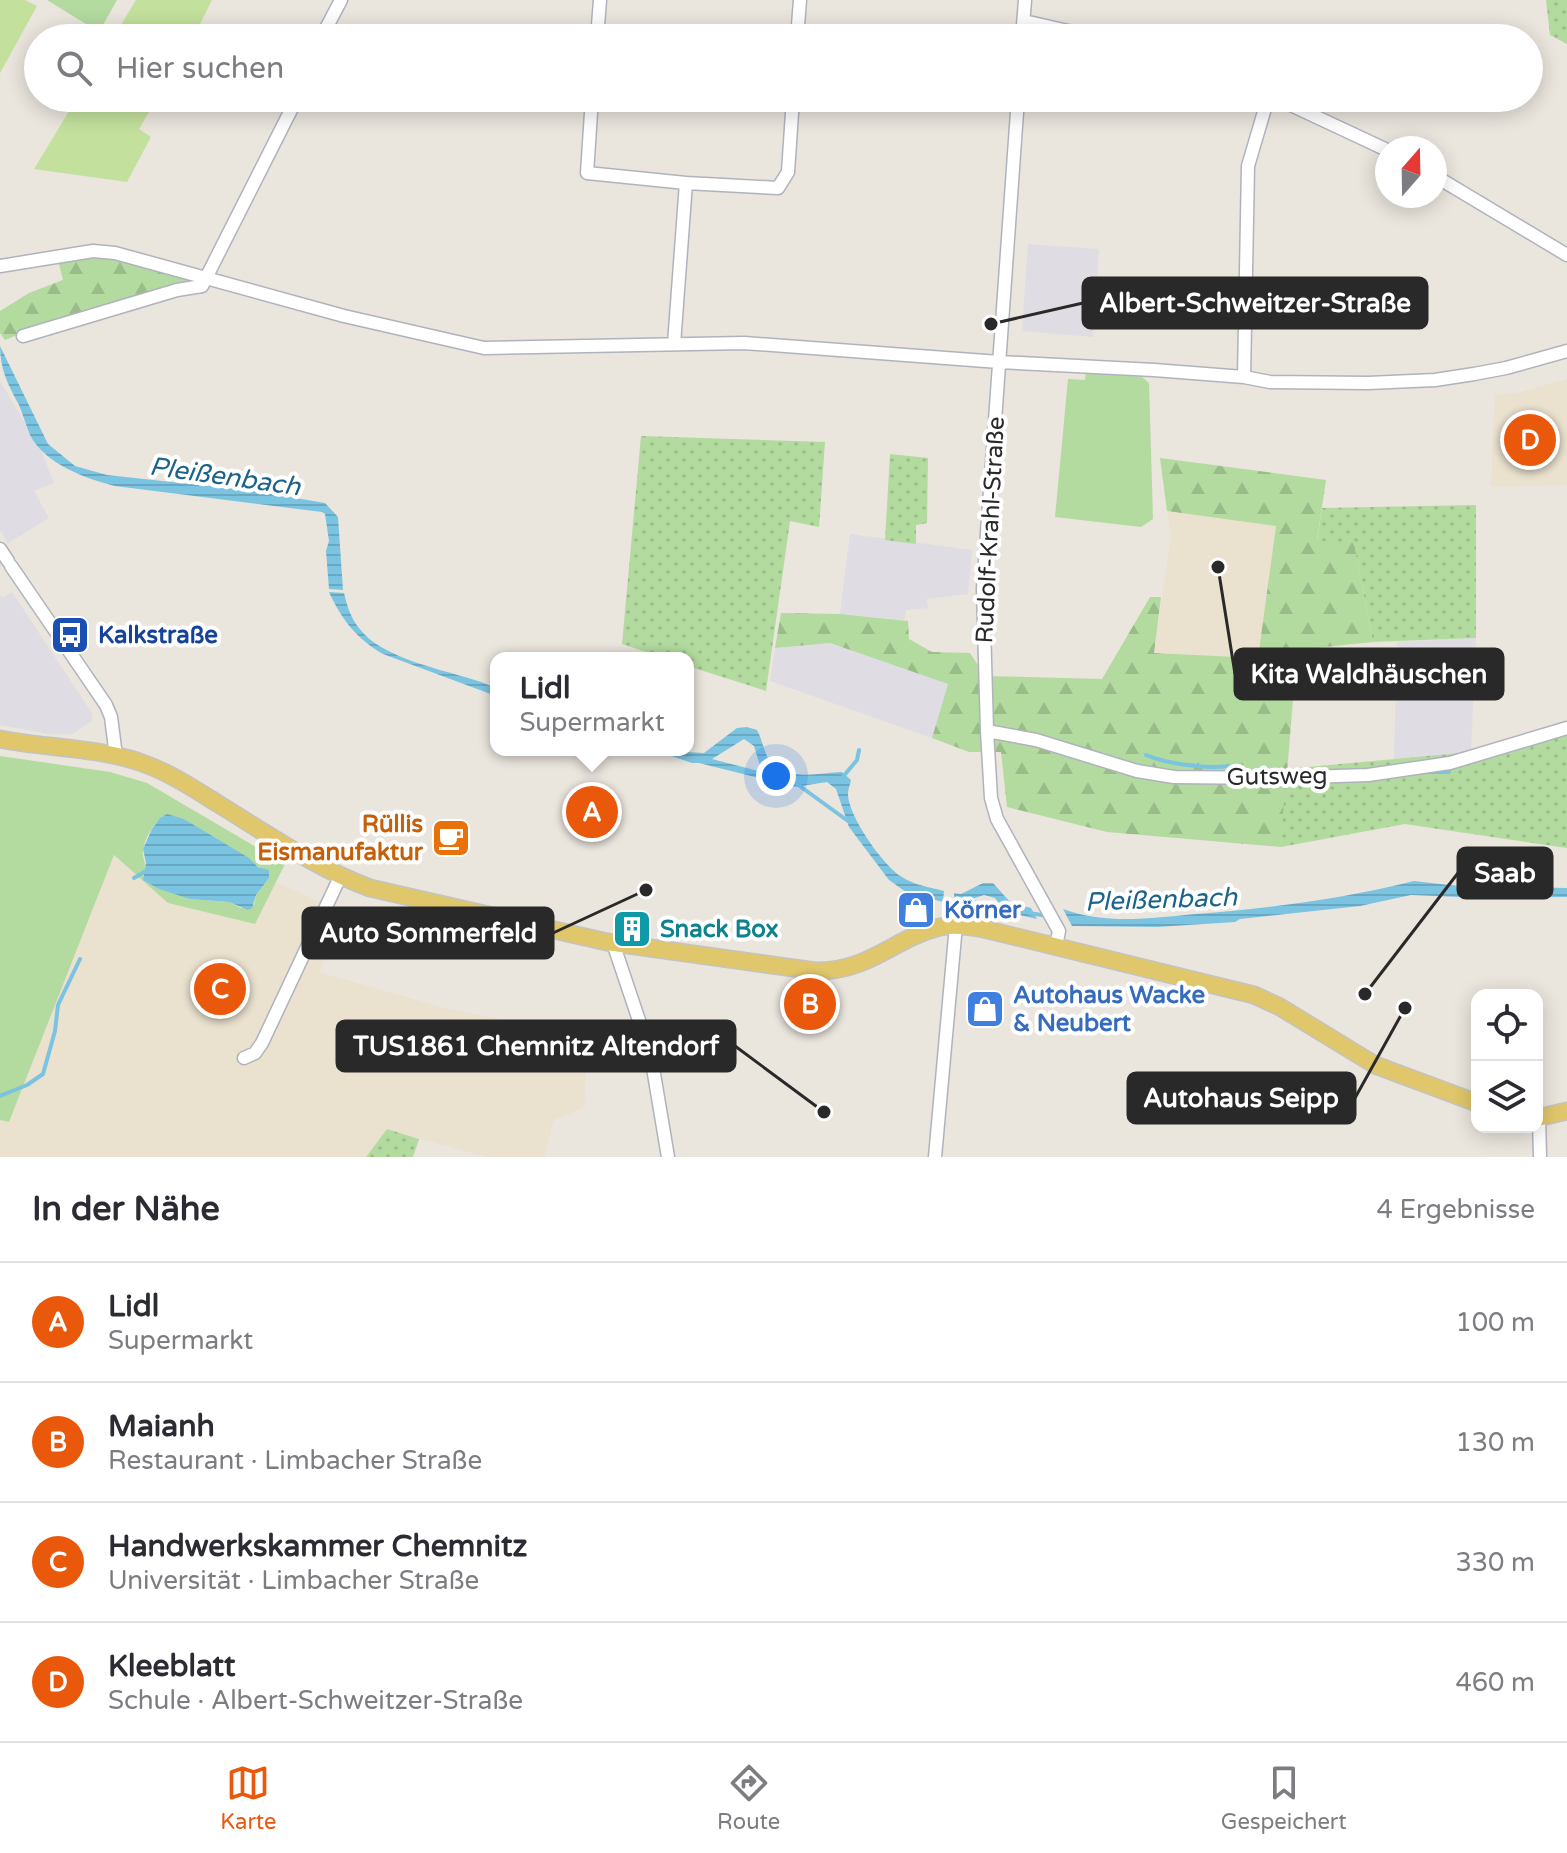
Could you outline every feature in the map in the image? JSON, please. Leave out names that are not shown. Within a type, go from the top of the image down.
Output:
[{"type":"main road","points":[[0,739],[144,763],[184,782],[340,877],[370,888],[613,943],[831,971],[847,969],[935,928],[956,925],[1058,938],[1254,995],[1280,1007],[1383,1069],[1471,1101]]},
{"type":"main road","points":[[1543,1117],[1567,1111]]},
{"type":"street","points":[[328,24],[341,0]]},
{"type":"street","points":[[598,24],[600,0]]},
{"type":"street","points":[[798,24],[800,0]]},
{"type":"street","points":[[1024,24],[1025,0]]},
{"type":"street","points":[[1024,21],[1037,24]]},
{"type":"street","points":[[23,336],[177,290],[202,286],[290,112]]},
{"type":"street","points":[[591,112],[587,173],[778,188],[788,172],[792,112]]},
{"type":"street","name":"Rudolf-Krahl-Straße","points":[[1017,112],[983,589],[988,759],[991,798],[997,819],[1044,903],[1058,938]]},
{"type":"street","points":[[1244,377],[1248,166],[1264,112]]},
{"type":"street","points":[[1306,112],[1375,144]]},
{"type":"street","points":[[674,344],[686,183]]},
{"type":"street","points":[[1447,183],[1567,255]]},
{"type":"street","points":[[0,266],[93,251],[143,260],[414,333],[484,348],[744,343],[1244,377],[1270,382],[1368,383],[1435,380],[1506,368],[1567,351]]},
{"type":"street","points":[[0,549],[106,705],[111,717],[116,756]]},
{"type":"street","name":"Gutsweg","points":[[987,731],[1036,740],[1137,771],[1174,777],[1277,778],[1368,775],[1450,763],[1567,728]]},
{"type":"street","points":[[244,1058],[255,1053],[262,1043],[340,877]]},
{"type":"street","points":[[935,1157],[956,925]]},
{"type":"street","points":[[613,943],[651,1056],[668,1157]]},
{"type":"street","points":[[1539,1133],[1540,1157]]},
{"type":"shaded area","points":[[1028,244],[1099,249],[1093,337],[1022,331]]},
{"type":"shaded area","points":[[1567,379],[1567,485],[1491,487],[1495,395],[1517,393]]},
{"type":"shaded area","points":[[0,381],[41,450],[54,483],[34,491],[49,518],[8,543],[0,530]]},
{"type":"shaded area","points":[[1167,511],[1276,526],[1258,658],[1154,653],[1171,537]]},
{"type":"shaded area","points":[[850,534],[972,550],[968,594],[927,599],[928,608],[906,610],[904,620],[840,614]]},
{"type":"shaded area","points":[[12,592],[92,713],[92,721],[72,734],[49,734],[0,725],[0,595],[2,598]]},
{"type":"shaded area","points":[[1476,638],[1471,752],[1394,761],[1397,642]]},
{"type":"shaded area","points":[[830,643],[948,684],[932,738],[770,681],[775,648]]},
{"type":"shaded area","points":[[114,855],[169,903],[255,924],[276,882],[345,913],[319,972],[441,1007],[588,1035],[584,1107],[554,1120],[544,1157],[488,1157],[387,1130],[366,1157],[0,1157],[0,1120],[9,1122]]},
{"type":"green space","points":[[0,0],[25,0],[37,6],[27,24],[24,24],[24,30],[0,73]]},
{"type":"green space","points":[[47,0],[117,0],[104,24],[86,24]]},
{"type":"green space","points":[[136,0],[212,0],[200,24],[121,24]]},
{"type":"green space","points":[[1546,0],[1567,0],[1567,44],[1550,35]]},
{"type":"green space","points":[[69,112],[149,112],[139,129],[151,137],[127,182],[34,169]]},
{"type":"green space","points":[[97,255],[126,258],[189,277],[186,284],[5,340],[0,333],[0,311],[29,293],[63,280],[58,260]]},
{"type":"green space","points":[[1086,372],[1142,377],[1149,383],[1153,519],[1141,527],[1055,517],[1068,379],[1085,380]]},
{"type":"green space","points":[[641,436],[825,442],[819,527],[790,521],[766,691],[694,668],[694,652],[646,652],[622,644]]},
{"type":"green space","points":[[890,454],[928,458],[927,523],[916,525],[916,544],[885,540]]},
{"type":"green space","points":[[1160,458],[1326,480],[1317,540],[1354,542],[1373,642],[1297,650],[1281,847],[1107,832],[1007,807],[1001,752],[969,752],[932,738],[948,684],[830,643],[775,648],[781,613],[840,614],[908,621],[909,639],[932,652],[970,653],[985,676],[1102,679],[1150,597],[1161,597],[1154,653],[1258,658],[1276,526],[1167,511]]},
{"type":"green space","points":[[1476,505],[1476,638],[1373,642],[1354,543],[1317,541],[1322,508]]},
{"type":"green space","points":[[1567,730],[1567,848],[1405,824],[1281,847],[1286,769],[1471,752]]},
{"type":"green space","points":[[0,756],[110,772],[147,783],[285,864],[255,924],[168,903],[114,855],[9,1122],[0,1120]],"holes":[[[163,816],[184,819],[261,868],[269,878],[256,895],[254,905],[241,908],[229,902],[190,899],[143,876],[143,850],[153,827]]]},
{"type":"green space","points":[[387,1129],[419,1139],[413,1157],[366,1157]]},
{"type":"water","points":[[0,346],[48,444],[75,466],[107,475],[255,491],[325,503],[338,517],[343,590],[329,589],[326,551],[329,541],[325,514],[322,512],[115,486],[91,479],[56,462],[30,435],[5,377]]},
{"type":"water","points":[[329,592],[344,593],[356,624],[382,648],[490,686],[490,694],[383,654],[365,642],[339,611]]},
{"type":"water","points":[[747,727],[757,730],[769,760],[784,771],[802,775],[842,772],[851,780],[848,793],[853,813],[876,851],[907,880],[944,891],[943,902],[906,892],[889,880],[849,827],[836,789],[827,782],[795,787],[672,756],[704,753],[737,728]],"holes":[[[744,739],[754,746],[762,772],[712,759]]]},
{"type":"water","points":[[167,814],[184,819],[249,858],[258,867],[269,870],[269,878],[256,895],[252,908],[248,910],[229,902],[190,899],[143,880],[146,863],[143,849],[152,829]]},
{"type":"water","points":[[1414,881],[1458,886],[1567,888],[1567,897],[1411,895],[1360,906],[1235,922],[1157,927],[1072,926],[1063,909],[1112,919],[1163,917],[1306,902]]},
{"type":"water","points":[[983,883],[993,883],[1011,903],[1031,908],[1037,919],[1006,912],[995,898],[984,895],[964,905],[955,905],[954,893],[961,894]]},
{"type":"waterway","points":[[842,778],[857,760],[859,750]]},
{"type":"waterway","points":[[1146,755],[1187,765],[1229,766],[1239,775]]},
{"type":"waterway","points":[[1426,772],[1449,772]]},
{"type":"waterway","points":[[797,784],[848,821]]},
{"type":"waterway","points":[[134,878],[146,871]]},
{"type":"waterway","points":[[967,901],[1006,908]]},
{"type":"waterway","name":"Pleißenbach","points":[[1029,913],[1048,916]]},
{"type":"waterway","points":[[0,1096],[27,1085],[43,1074],[55,1031],[58,1005],[80,959]]},
{"type":"place","name":"Albert-Schweitzer-Straße","points":[[991,324]]},
{"type":"place","name":"Kleeblatt","points":[[1530,440]]},
{"type":"place","name":"Kita Waldhäuschen","points":[[1218,567]]},
{"type":"place","name":"Kalkstraße","points":[[70,635]]},
{"type":"place","name":"Lidl","points":[[592,812]]},
{"type":"place","name":"Rüllis Eismanufaktur","points":[[451,838]]},
{"type":"place","name":"Auto Sommerfeld","points":[[646,890]]},
{"type":"place","name":"Körner","points":[[916,910]]},
{"type":"place","name":"Snack Box","points":[[632,929]]},
{"type":"place","name":"Handwerkskammer Chemnitz","points":[[220,989]]},
{"type":"place","name":"Saab","points":[[1365,994]]},
{"type":"place","name":"Maianh","points":[[810,1004]]},
{"type":"place","name":"Autohaus Seipp","points":[[1405,1008]]},
{"type":"place","name":"Autohaus Wacke & Neubert","points":[[985,1009]]},
{"type":"place","name":"TUS1861 Chemnitz Altendorf","points":[[824,1112]]}]
